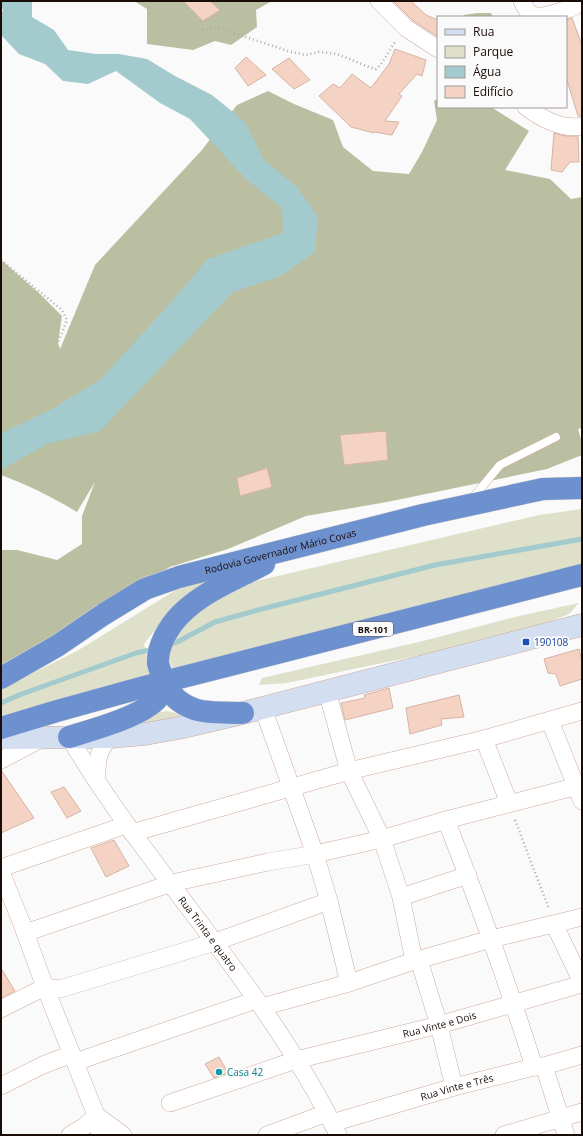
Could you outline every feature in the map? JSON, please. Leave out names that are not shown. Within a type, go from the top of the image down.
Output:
[{"type":"highway","points":[[543,489],[582,479]]},
{"type":"highway","name":"Rodovia Governador Mário Covas","points":[[1,678],[57,646],[104,614],[145,590],[179,576],[423,515],[543,489],[582,488]]},
{"type":"highway","points":[[253,711],[196,710],[183,704],[170,693],[164,682],[158,662],[161,646],[165,635],[181,614],[206,594],[297,547]]},
{"type":"highway","name":"BR-101","points":[[1,728],[164,682],[582,575]]},
{"type":"highway","points":[[69,737],[109,724],[144,708],[154,702],[160,694],[164,682]]},
{"type":"main road","points":[[1,738],[110,738],[179,728],[253,711],[582,625]]},
{"type":"street","points":[[379,1],[406,28],[437,48]]},
{"type":"street","points":[[522,1],[529,14],[535,16],[542,16],[574,7]]},
{"type":"street","points":[[528,108],[560,126],[582,126]]},
{"type":"street","points":[[327,691],[349,771],[382,839],[401,897],[416,961],[439,1025],[454,1087]]},
{"type":"street","points":[[253,711],[291,787],[315,854],[349,983]]},
{"type":"street","points":[[1,868],[129,829],[349,771],[484,739],[582,711]]},
{"type":"street","points":[[550,720],[578,785],[582,802]]},
{"type":"street","name":"Rua Trinta e quatro","points":[[69,737],[129,829],[172,883],[259,1003],[296,1060],[332,1124]]},
{"type":"street","points":[[96,780],[98,755],[102,747],[110,738]]},
{"type":"street","points":[[1,760],[41,739]]},
{"type":"street","points":[[484,739],[509,803]]},
{"type":"street","points":[[25,933],[172,883],[382,839],[446,820],[578,785]]},
{"type":"street","points":[[446,820],[468,875],[514,1004],[566,1135]]},
{"type":"street","points":[[1,872],[96,1115],[100,1135]]},
{"type":"street","points":[[401,897],[468,875]]},
{"type":"street","points":[[1,1009],[45,987],[60,989],[215,942],[328,901]]},
{"type":"street","points":[[1,1086],[43,1065],[74,1058],[259,1003],[349,983],[491,939],[582,917]]},
{"type":"street","points":[[554,924],[582,983]]},
{"type":"street","name":"Rua Vinte e Dois","points":[[170,1103],[296,1060],[439,1025],[582,983]]},
{"type":"street","name":"Rua Vinte e Três","points":[[267,1135],[332,1124],[454,1087],[539,1067],[582,1055]]},
{"type":"street","points":[[504,1135],[582,1112]]},
{"type":"street","points":[[70,1135],[85,1126],[96,1115]]},
{"type":"street","points":[[96,1115],[123,1135]]},
{"type":"lane","points":[[467,506],[500,465],[556,437]]},
{"type":"path","points":[[203,30],[219,28],[288,51],[305,55],[319,52],[337,54],[376,69],[380,66],[390,47],[406,28]]},
{"type":"path","points":[[1,260],[62,310],[68,320],[58,343]]},
{"type":"path","points":[[509,803],[554,924]]},
{"type":"green space","points":[[134,1],[270,2],[256,10],[257,27],[231,45],[215,41],[193,50],[147,44],[147,9]]},
{"type":"green space","points":[[491,13],[492,16],[464,16]]},
{"type":"green space","points":[[268,91],[294,104],[333,120],[343,147],[373,171],[409,174],[422,152],[437,120],[434,101],[437,100],[437,108],[493,108],[529,131],[505,170],[550,179],[571,199],[582,197],[582,428],[578,429],[582,443],[582,455],[547,469],[387,502],[306,516],[228,549],[170,567],[105,604],[45,641],[1,665],[1,550],[17,550],[57,560],[82,544],[82,516],[95,482],[77,512],[40,492],[1,475],[1,260],[39,293],[62,316],[58,343],[60,349],[95,265],[201,151],[237,105]]},
{"type":"green space","points":[[582,509],[582,565],[173,669],[167,654],[188,621],[210,603],[243,584],[539,515]]},
{"type":"green space","points":[[242,570],[161,622],[144,644],[152,677],[126,681],[1,716],[1,689],[77,651],[184,585]]},
{"type":"green space","points":[[579,603],[569,614],[541,625],[454,648],[287,683],[259,685],[262,678]]},
{"type":"green space","points":[[167,711],[180,714],[180,721],[133,730],[148,714]]},
{"type":"water","points":[[1,1],[32,1],[32,17],[54,30],[68,50],[95,54],[119,54],[147,59],[175,76],[212,95],[245,122],[264,160],[297,187],[318,217],[315,252],[281,276],[233,292],[100,431],[47,444],[1,470],[1,433],[52,409],[101,379],[208,259],[283,233],[282,208],[247,180],[190,119],[160,103],[116,71],[88,84],[63,81],[45,64],[19,54],[1,35],[1,17],[3,10]]},
{"type":"building","points":[[183,1],[210,1],[220,10],[203,21]]},
{"type":"building","points":[[393,1],[411,1],[426,15],[437,20],[437,36],[412,20]]},
{"type":"building","points":[[572,18],[582,45],[582,116],[578,116],[567,80],[567,20]]},
{"type":"building","points":[[395,49],[426,60],[422,76],[417,74],[399,94],[402,96],[385,121],[399,122],[392,135],[374,133],[351,127],[319,96],[333,84],[340,88],[352,74],[371,88],[389,64]]},
{"type":"building","points":[[246,57],[266,75],[248,86],[235,68]]},
{"type":"building","points":[[289,58],[310,80],[294,89],[272,69]]},
{"type":"building","points":[[554,133],[566,136],[578,136],[579,162],[570,162],[562,172],[551,170]]},
{"type":"building","points":[[386,431],[388,460],[344,465],[340,435]]},
{"type":"building","points":[[267,468],[272,487],[240,496],[237,478]]},
{"type":"building","points":[[579,649],[582,661],[582,679],[560,686],[556,674],[548,673],[544,659]]},
{"type":"building","points":[[389,688],[393,708],[345,720],[341,703],[365,698],[364,695]]},
{"type":"building","points":[[459,695],[464,717],[441,719],[442,725],[410,734],[406,708]]},
{"type":"building","points":[[1,770],[34,818],[1,833]]},
{"type":"building","points":[[64,787],[81,811],[67,818],[51,792]]},
{"type":"building","points":[[114,840],[129,866],[106,877],[91,848]]},
{"type":"building","points":[[1,968],[15,991],[1,998]]},
{"type":"building","name":"Casa 42","points":[[219,1057],[228,1073],[214,1078],[205,1064]]},
{"type":"waterway","points":[[171,644],[215,622],[258,610],[435,565],[582,539]]},
{"type":"waterway","points":[[1,703],[19,695],[136,653],[150,650]]},
{"type":"place","name":"190108","points":[[526,642]]},
{"type":"place","name":"Casa 42","points":[[219,1072]]}]
